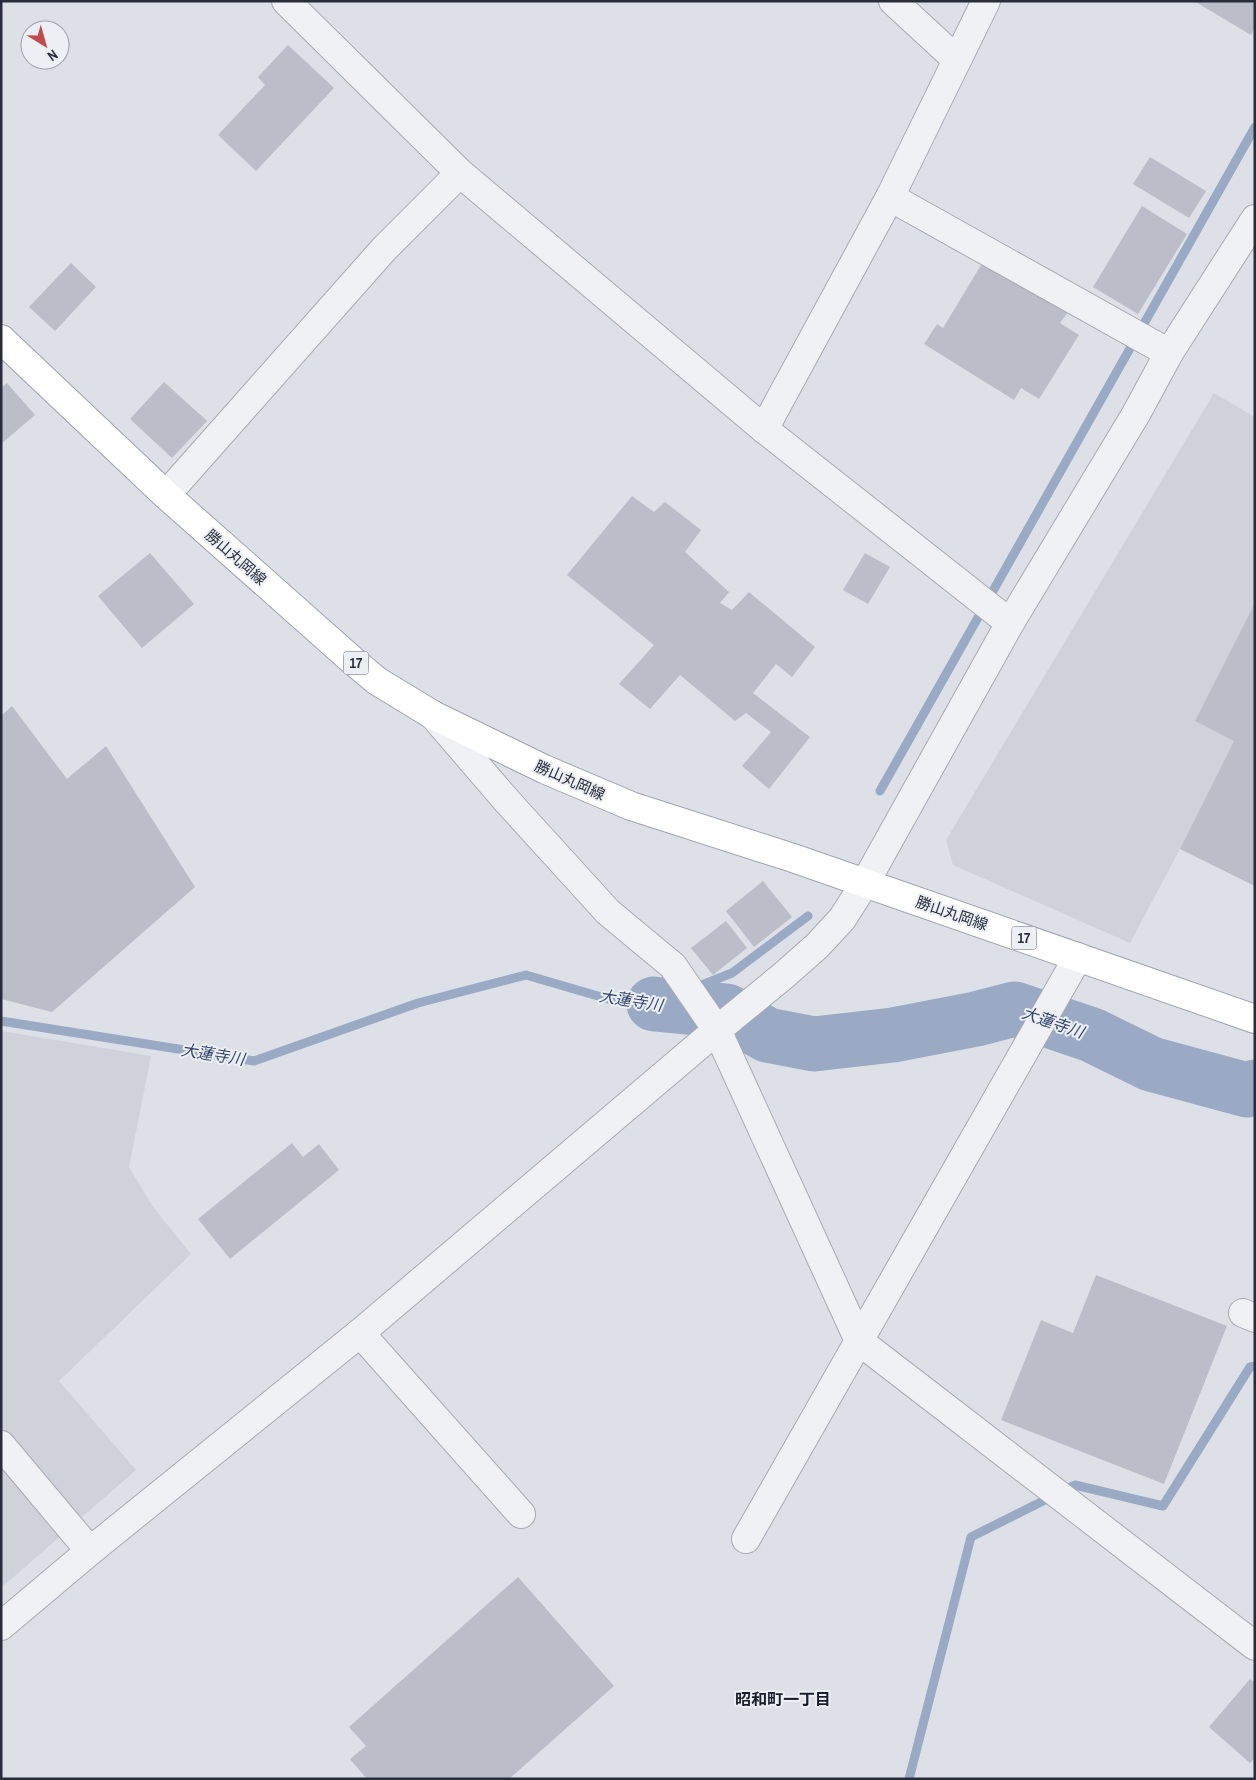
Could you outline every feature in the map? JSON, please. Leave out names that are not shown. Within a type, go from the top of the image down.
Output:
[{"type":"main road","name":"勝山丸岡線","points":[[1,339],[166,496],[377,680],[433,715],[544,769],[631,806],[865,883],[1255,1019]]},
{"type":"street","points":[[892,1],[957,60]]},
{"type":"street","points":[[764,428],[890,197],[986,1]]},
{"type":"street","points":[[296,4],[460,173],[764,428],[1010,623]]},
{"type":"street","points":[[166,496],[384,249],[460,173]]},
{"type":"street","points":[[890,197],[1169,353]]},
{"type":"street","points":[[1,1626],[90,1551],[360,1333],[717,1030],[784,976],[817,946],[842,919],[865,883],[1010,623],[1136,414],[1169,353],[1255,219]]},
{"type":"street","points":[[433,715],[507,801],[608,912],[673,966],[717,1030],[859,1341],[1255,1646]]},
{"type":"street","points":[[746,1539],[1078,957]]},
{"type":"street","points":[[360,1333],[521,1514]]},
{"type":"street","points":[[1,1445],[90,1551]]},
{"type":"shaded area","points":[[1214,393],[1255,417],[1255,886],[1180,849],[1130,943],[953,865],[946,840]]},
{"type":"shaded area","points":[[1,1031],[151,1056],[129,1167],[153,1207],[191,1254],[59,1381],[136,1470],[1,1588]]},
{"type":"building","points":[[1194,1],[1255,1],[1255,28],[1251,35]]},
{"type":"building","points":[[288,45],[334,88],[256,171],[218,135],[265,85],[258,77]]},
{"type":"building","points":[[1150,157],[1206,191],[1189,218],[1133,184]]},
{"type":"building","points":[[1142,206],[1187,234],[1138,314],[1093,287]]},
{"type":"building","points":[[984,260],[1068,312],[1060,323],[1079,335],[1039,399],[1021,388],[1014,400],[924,344],[937,324],[943,328]]},
{"type":"building","points":[[71,263],[96,287],[55,331],[29,307]]},
{"type":"building","points":[[164,382],[207,421],[172,458],[130,419]]},
{"type":"building","points":[[7,383],[35,415],[1,444],[1,388]]},
{"type":"building","points":[[632,496],[654,512],[665,502],[701,530],[685,552],[729,592],[720,603],[732,610],[749,592],[815,647],[792,677],[776,664],[753,693],[810,737],[769,789],[742,766],[771,732],[746,713],[735,721],[680,675],[650,709],[619,684],[654,645],[567,575]]},
{"type":"building","points":[[150,553],[194,604],[142,648],[98,596]]},
{"type":"building","points":[[865,553],[890,567],[868,604],[843,590]]},
{"type":"building","points":[[1255,603],[1255,886],[1180,849],[1234,741],[1195,721]]},
{"type":"building","points":[[12,706],[67,779],[106,746],[195,887],[52,1012],[1,999],[1,716]]},
{"type":"building","points":[[763,881],[792,917],[754,947],[726,911]]},
{"type":"building","points":[[726,921],[747,948],[713,975],[691,948]]},
{"type":"building","points":[[292,1143],[303,1157],[319,1144],[339,1170],[230,1259],[198,1219]]},
{"type":"building","points":[[1096,1275],[1227,1326],[1164,1484],[1001,1420],[1041,1320],[1073,1333]]},
{"type":"building","points":[[518,1577],[614,1686],[509,1779],[367,1779],[350,1759],[366,1746],[349,1727]]},
{"type":"building","points":[[1250,1679],[1255,1683],[1255,1758],[1250,1763],[1209,1727]]},
{"type":"waterway","points":[[880,791],[1255,127]]},
{"type":"waterway","name":"大蓮寺川","points":[[1,1021],[254,1061],[418,1003],[526,975],[615,1001],[654,1004],[732,973],[808,916]]},
{"type":"waterway","name":"大蓮寺川","points":[[654,1004],[727,1011],[767,1035],[814,1044],[893,1035],[976,1019],[1015,1009],[1092,1035],[1151,1064],[1247,1090],[1255,1087]]},
{"type":"waterway","points":[[909,1779],[971,1537],[1075,1485],[1163,1506],[1250,1367],[1255,1366]]},
{"type":"district","name":"昭和町一丁目","points":[[783,1699]]}]
